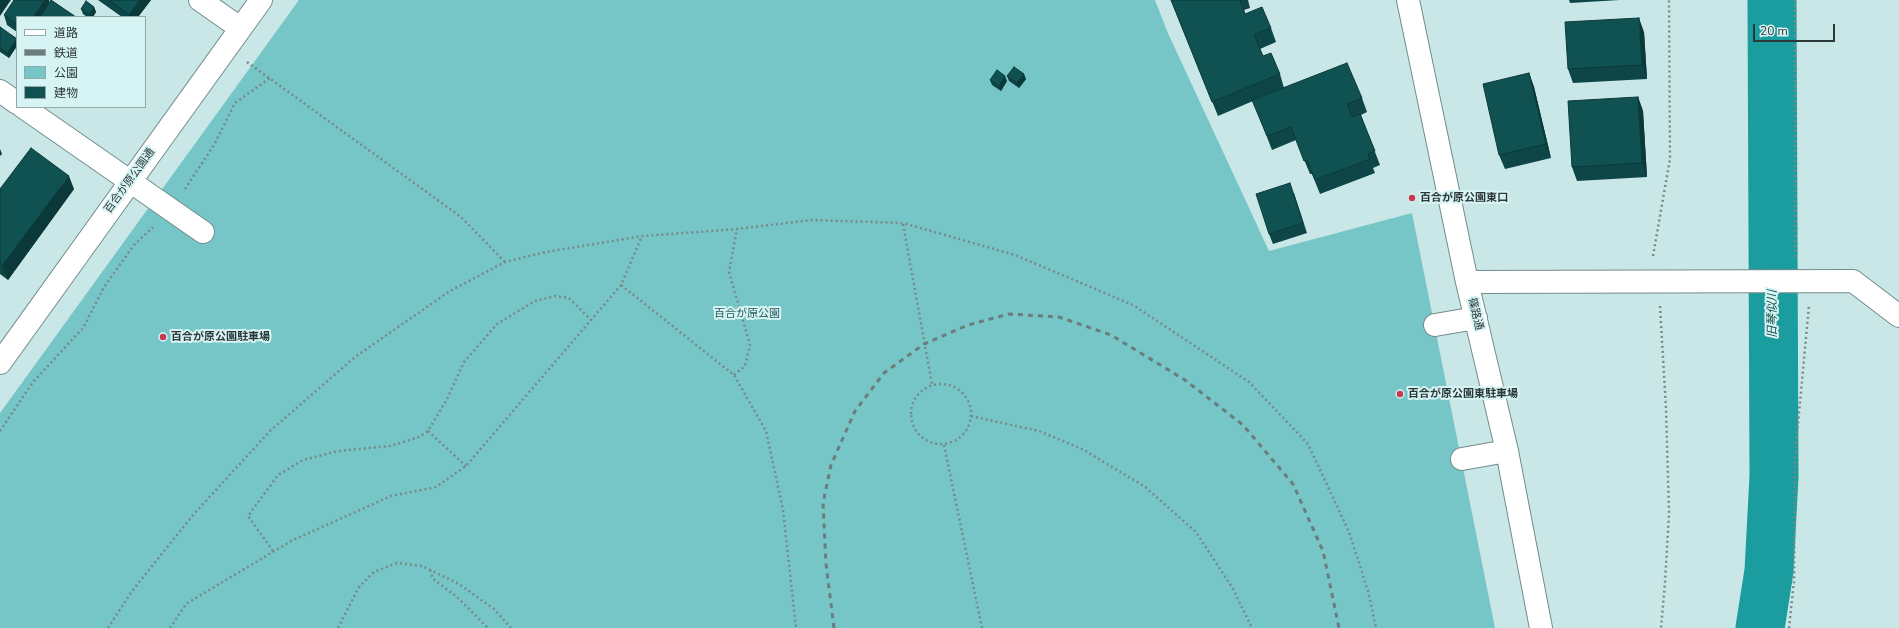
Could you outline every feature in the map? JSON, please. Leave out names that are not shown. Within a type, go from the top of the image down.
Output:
[{"type":"street","points":[[200,0],[240,28]]},
{"type":"street","name":"百合が原公園通","points":[[0,363],[261,0]]},
{"type":"street","name":"篠路通","points":[[1408,0],[1467,282],[1506,451],[1541,628]]},
{"type":"street","points":[[0,91],[16,102]]},
{"type":"street","points":[[24,108],[202,232]]},
{"type":"street","points":[[1467,282],[1853,281],[1899,316]]},
{"type":"street","points":[[1435,326],[1476,318]]},
{"type":"street","points":[[1462,459],[1506,451]]},
{"type":"path","points":[[1660,628],[1665,583],[1669,513],[1661,310],[1651,266],[1670,159],[1669,0]]},
{"type":"path","points":[[1789,628],[1794,581],[1796,457],[1809,303],[1798,281],[1795,259],[1795,0]]},
{"type":"path","points":[[227,47],[461,217],[506,262]]},
{"type":"path","points":[[184,191],[214,144],[235,103],[270,78]]},
{"type":"path","points":[[108,628],[132,591],[193,515],[270,431],[355,357],[450,291],[506,262],[546,252],[643,236],[737,229],[811,220],[903,223],[1015,255],[1133,305],[1249,382],[1308,444],[1349,532],[1368,591],[1376,628]]},
{"type":"path","points":[[0,431],[34,382],[83,328],[104,287],[134,245],[157,222]]},
{"type":"path","points":[[903,223],[932,384]]},
{"type":"path","points":[[734,375],[745,366],[750,345],[729,272],[737,229]]},
{"type":"path","points":[[170,628],[186,604],[291,541],[390,496],[436,487],[466,466],[621,285],[643,236]]},
{"type":"path","points":[[621,285],[734,375],[766,431],[783,510],[796,628]]},
{"type":"path","points":[[273,551],[248,516],[278,475],[303,460],[338,451],[390,446],[419,438],[428,431],[447,399],[464,362],[497,324],[535,301],[555,296],[569,298],[591,320]]},
{"type":"path","points":[[932,384],[947,384],[960,390],[969,402],[971,416],[967,430],[957,440],[944,444],[929,442],[917,433],[910,420],[911,404],[919,392],[932,384]]},
{"type":"path","points":[[971,416],[1038,431],[1082,449],[1144,486],[1196,532],[1233,589],[1252,628]]},
{"type":"path","points":[[428,431],[466,466]]},
{"type":"path","points":[[944,444],[982,628]]},
{"type":"path","points":[[338,628],[341,624],[349,602],[359,587],[374,572],[397,563],[422,566],[459,584],[494,609],[511,628]]},
{"type":"path","points":[[430,570],[433,579],[456,596],[488,628]]},
{"type":"green space","name":"百合が原公園","points":[[299,0],[1155,0],[1167,31],[1269,251],[1412,213],[1495,628],[0,628],[0,413]]},
{"type":"building","points":[[14,0],[45,0],[34,16],[16,16],[16,23],[4,15]]},
{"type":"building","points":[[51,0],[75,16],[41,16]]},
{"type":"building","points":[[109,0],[140,0],[129,15]]},
{"type":"building","points":[[1171,0],[1240,0],[1245,14],[1262,7],[1271,28],[1254,35],[1263,56],[1271,53],[1280,74],[1212,102]]},
{"type":"building","points":[[86,1],[94,7],[89,15],[81,9]]},
{"type":"building","points":[[1639,18],[1642,65],[1568,69],[1565,22]]},
{"type":"building","points":[[0,27],[16,38],[16,40],[7,53],[0,48]]},
{"type":"building","points":[[1347,63],[1362,98],[1347,104],[1352,117],[1360,114],[1375,151],[1368,154],[1370,159],[1315,180],[1307,160],[1304,161],[1291,127],[1267,136],[1252,100]]},
{"type":"building","points":[[1014,67],[1024,74],[1017,83],[1007,76]]},
{"type":"building","points":[[997,70],[1005,76],[999,86],[990,80]]},
{"type":"building","points":[[1529,73],[1546,144],[1499,155],[1483,84]]},
{"type":"building","points":[[1638,97],[1642,163],[1572,167],[1568,101]]},
{"type":"building","points":[[31,148],[69,176],[2,266],[0,264],[0,189]]},
{"type":"building","points":[[1290,183],[1303,223],[1269,234],[1256,194]]},
{"type":"waterway","name":"旧琴似川","points":[[1760,628],[1769,571],[1774,476],[1772,0]]},
{"type":"railway","points":[[834,628],[826,564],[823,503],[831,465],[855,411],[884,373],[924,344],[968,325],[1009,314],[1059,317],[1111,335],[1185,380],[1243,425],[1293,484],[1323,551],[1339,628]]},
{"type":"place","name":"百合が原公園東口","points":[[1412,198]]},
{"type":"place","name":"百合が原公園駐車場","points":[[163,337]]},
{"type":"place","name":"百合が原公園東駐車場","points":[[1400,394]]}]
